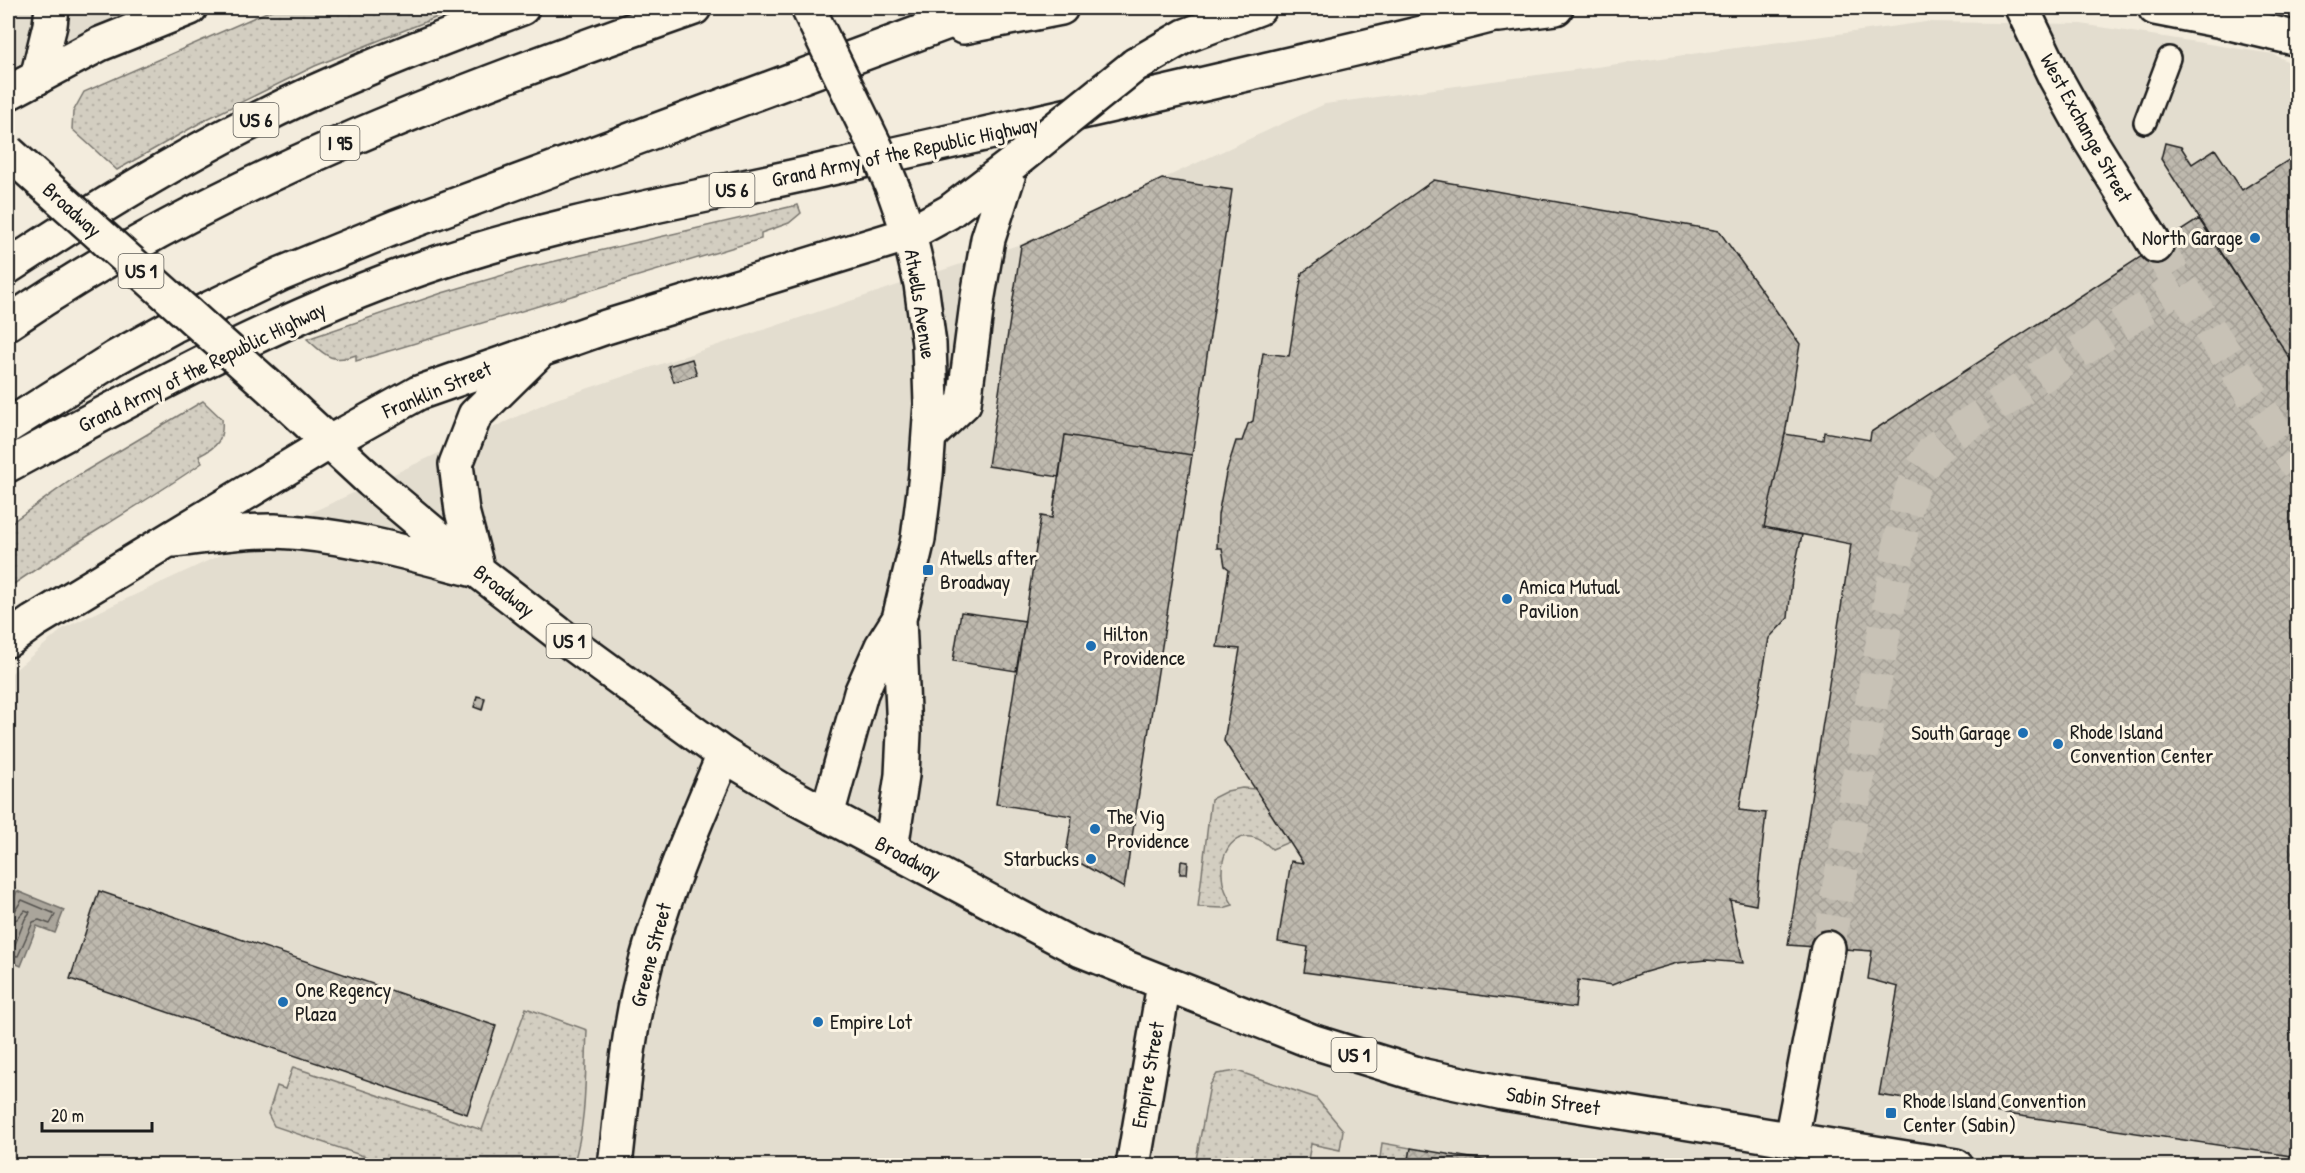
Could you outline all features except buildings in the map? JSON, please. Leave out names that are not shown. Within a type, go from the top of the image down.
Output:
[{"type":"main road","points":[[37,78],[52,8]]},
{"type":"main road","points":[[8,93],[100,44],[189,8]]},
{"type":"main road","name":"US 6","points":[[8,267],[127,191],[246,124],[379,63],[522,8]]},
{"type":"main road","name":"I 95","points":[[8,323],[131,247],[207,205],[268,175],[462,93],[694,8]]},
{"type":"main road","name":"Atwells Avenue","points":[[808,8],[879,154],[894,191],[909,234],[921,284],[929,344],[930,435],[918,538],[899,619],[904,733],[902,775],[891,849]]},
{"type":"main road","points":[[8,426],[124,353],[172,326],[281,274],[396,227],[986,8]]},
{"type":"main road","points":[[899,40],[1061,8]]},
{"type":"main road","name":"Franklin Street","points":[[8,640],[33,622],[330,442],[418,393],[544,347],[909,234],[949,212],[1135,64],[1185,36],[1259,8]]},
{"type":"main road","name":"Grand Army of the Republic Highway","points":[[8,465],[178,374],[299,316],[424,267],[492,245],[1077,114],[1506,11],[1556,8]]},
{"type":"main road","name":"West Exchange Street","points":[[2022,8],[2055,77],[2090,140],[2156,246]]},
{"type":"main road","points":[[2155,8],[2298,39]]},
{"type":"main road","name":"Broadway","points":[[8,152],[371,481],[478,571],[563,637],[724,755],[827,815],[1081,950],[1164,984]]},
{"type":"main road","points":[[930,435],[964,403],[988,238],[1012,164]]},
{"type":"main road","points":[[166,541],[273,531],[319,535],[378,546],[478,571],[462,511],[456,464],[475,415],[544,347]]},
{"type":"main road","name":"Atwells Avenue","points":[[827,815],[861,693],[882,646],[899,619]]},
{"type":"main road","name":"Greene Street","points":[[615,1166],[630,1040],[648,953],[671,880],[724,755]]},
{"type":"main road","points":[[1791,1139],[1828,948]]},
{"type":"main road","name":"Sabin Street","points":[[1164,984],[1314,1042],[1424,1076],[1504,1094],[1956,1166]]},
{"type":"main road","name":"Empire Street","points":[[1133,1166],[1164,984]]},
{"type":"lane","points":[[2145,122],[2169,58]]},
{"type":"shaded area","points":[[8,8],[192,8],[8,97]]},
{"type":"shaded area","points":[[276,8],[460,8],[315,66],[207,119],[117,170],[72,129],[73,112],[84,92]]},
{"type":"shaded area","points":[[1926,22],[2081,24],[2273,54],[2297,66],[2297,1165],[8,1165],[8,676],[64,628],[550,401],[1021,244],[1325,104]]},
{"type":"shaded area","points":[[798,205],[801,213],[789,223],[761,233],[761,239],[356,361],[356,355],[340,359],[329,356],[307,339],[442,293],[534,266]]},
{"type":"shaded area","points":[[203,401],[222,419],[222,432],[215,446],[199,456],[202,463],[8,588],[8,525],[77,476]]},
{"type":"shaded area","points":[[1242,788],[1256,789],[1289,842],[1272,849],[1254,838],[1237,839],[1226,852],[1222,874],[1224,886],[1233,905],[1223,908],[1198,907],[1211,799],[1227,791]]},
{"type":"shaded area","points":[[526,1008],[587,1030],[583,1115],[573,1165],[390,1165],[274,1126],[268,1114],[277,1086],[285,1089],[293,1067],[482,1130]]},
{"type":"shaded area","points":[[1237,1071],[1316,1098],[1343,1130],[1340,1150],[1311,1144],[1307,1165],[1195,1165],[1210,1085],[1217,1074]]},
{"type":"shaded area","points":[[1382,1143],[1411,1148],[1408,1165],[1379,1166]]},
{"type":"water","points":[[17,891],[64,910],[55,933],[37,926],[21,966],[8,960],[8,914]]},
{"type":"tunnel","points":[[2156,246],[2298,467]]},
{"type":"tunnel","points":[[1828,948],[1906,509],[1921,469],[1932,452],[1950,436],[2181,285]]},
{"type":"place","name":"North Garage","points":[[2255,238]]},
{"type":"place","name":"Atwells after Broadway","points":[[928,570]]},
{"type":"place","name":"Amica Mutual Pavilion","points":[[1507,599]]},
{"type":"place","name":"Hilton Providence","points":[[1091,646]]},
{"type":"place","name":"South Garage","points":[[2023,733]]},
{"type":"place","name":"Rhode Island Convention Center","points":[[2058,744]]},
{"type":"place","name":"The Vig Providence","points":[[1095,829]]},
{"type":"place","name":"Starbucks","points":[[1091,859]]},
{"type":"place","name":"One Regency Plaza","points":[[283,1002]]},
{"type":"place","name":"Empire Lot","points":[[818,1022]]},
{"type":"place","name":"Rhode Island Convention Center (Sabin)","points":[[1891,1113]]}]
